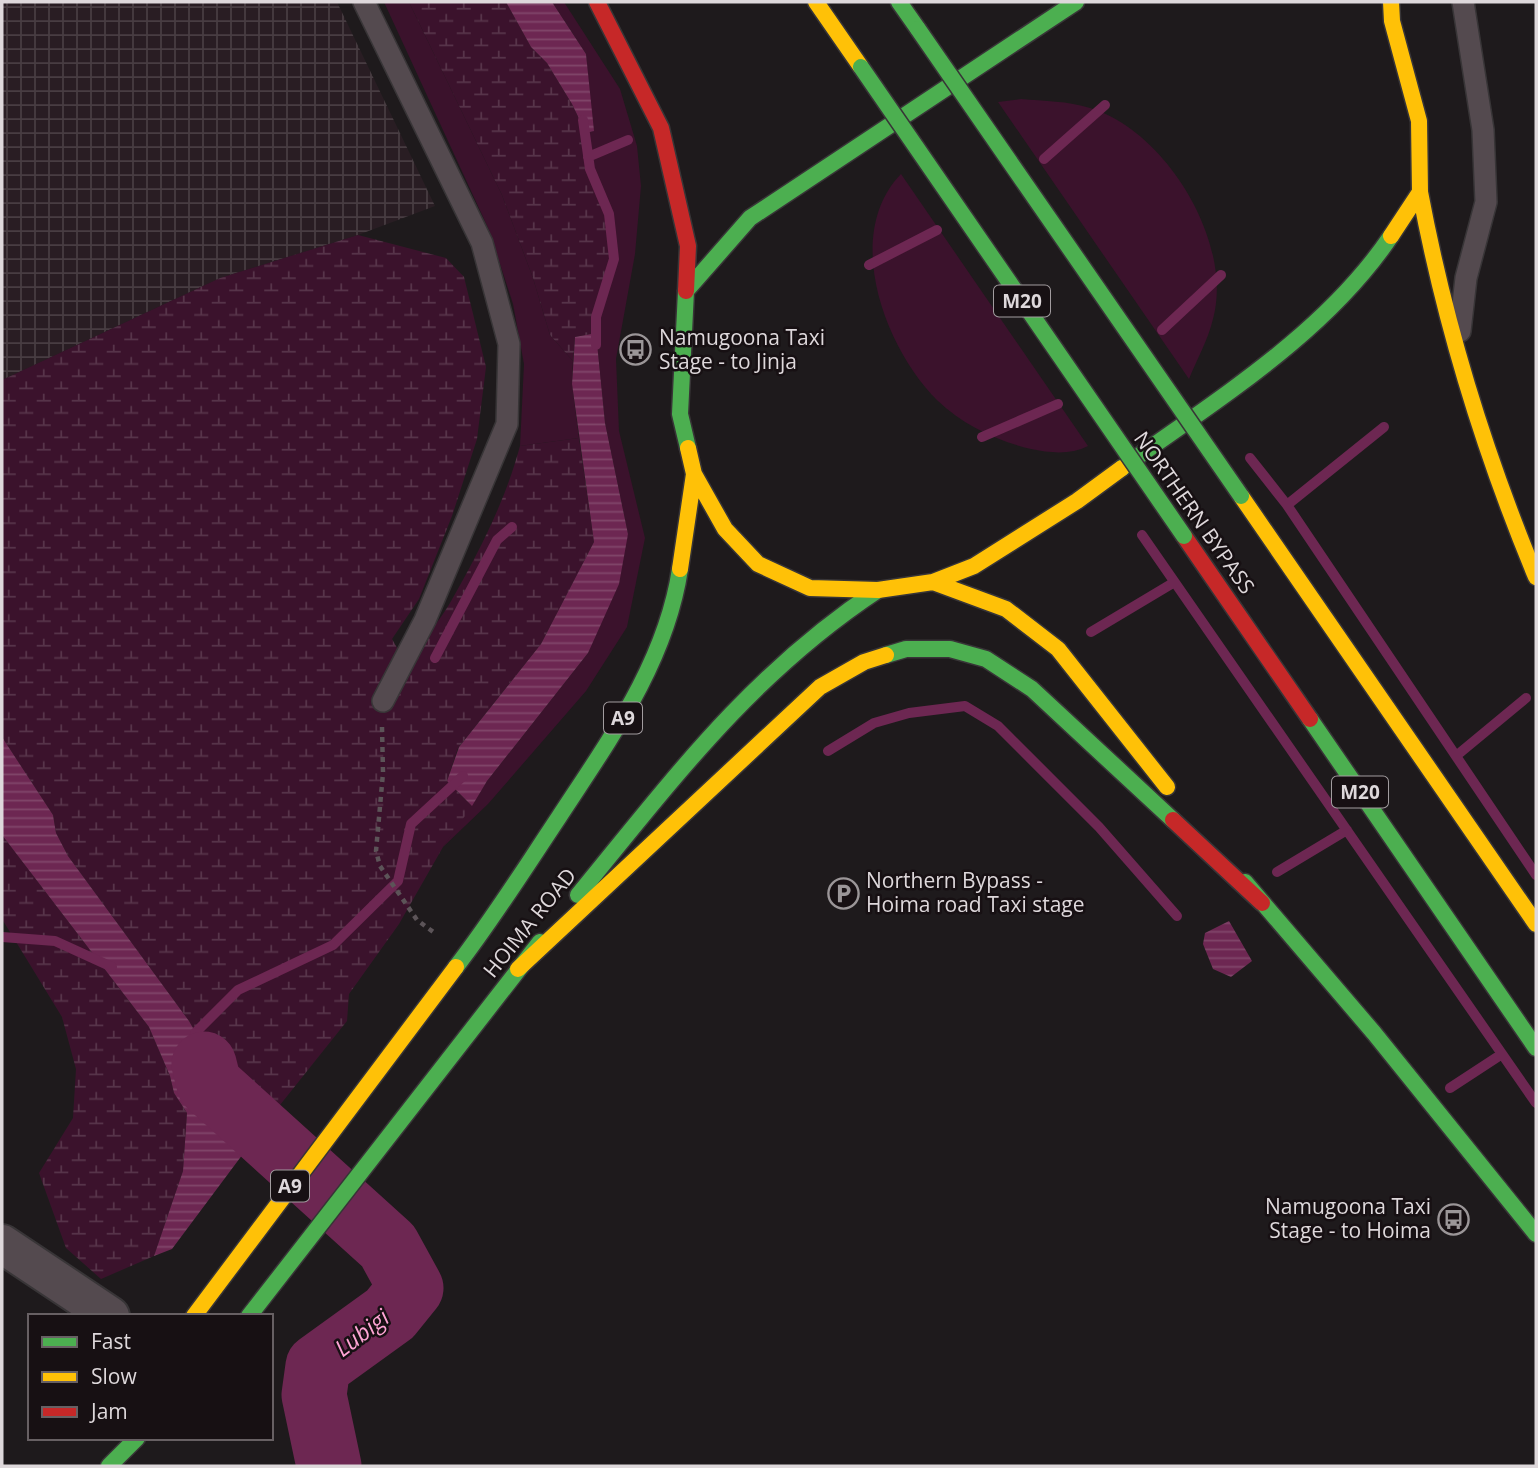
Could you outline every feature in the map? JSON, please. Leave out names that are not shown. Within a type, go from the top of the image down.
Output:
[{"type":"main road","points":[[597,2],[661,128],[688,246],[680,414],[694,474],[725,530],[758,564],[810,588],[878,590],[933,582],[974,566],[1077,501],[1258,369],[1342,296],[1379,253],[1420,192]]},
{"type":"main road","name":"NORTHERN BYPASS","points":[[816,2],[1536,1048]]},
{"type":"main road","points":[[899,2],[1536,924]]},
{"type":"main road","points":[[686,291],[750,218],[1076,2]]},
{"type":"main road","points":[[1373,2],[1392,21]]},
{"type":"main road","points":[[1391,2],[1392,21],[1419,121],[1420,192],[1432,257],[1478,430],[1536,577]]},
{"type":"main road","name":"HOIMA ROAD","points":[[195,1314],[482,932],[608,743],[642,685],[674,609],[694,474]]},
{"type":"main road","points":[[933,582],[1006,609],[1058,649],[1262,903],[1374,1033],[1536,1234]]},
{"type":"main road","name":"HOIMA ROAD","points":[[251,1314],[518,969],[708,738],[798,645],[840,612],[878,590]]},
{"type":"main road","points":[[518,969],[820,687],[864,662],[906,649],[950,649],[986,659],[1032,689],[1262,903]]},
{"type":"main road","points":[[103,1466],[118,1440]]},
{"type":"main road","points":[[109,1466],[135,1440]]},
{"type":"street","points":[[2,1244],[107,1314]]},
{"type":"lane","points":[[364,2],[482,243],[509,344],[507,424],[425,621],[383,701]]},
{"type":"lane","points":[[1458,358],[1466,278],[1486,202],[1483,130],[1463,2]]},
{"type":"path","points":[[383,701],[383,773],[376,851],[380,866],[417,920],[464,956]]},
{"type":"shaded area","points":[[2,2],[337,2],[435,206],[358,235],[220,278],[2,380]]},
{"type":"shaded area","points":[[506,2],[552,2],[586,54],[594,131],[586,133],[547,63],[531,47]]},
{"type":"shaded area","points":[[596,333],[605,423],[628,534],[619,584],[588,653],[487,781],[472,806],[447,781],[459,747],[541,644],[594,542],[572,384],[575,337]]},
{"type":"shaded area","points":[[2,737],[53,815],[56,833],[68,856],[189,1021],[225,1083],[249,1087],[272,1115],[172,1249],[154,1256],[183,1171],[187,1113],[174,1093],[170,1076],[149,1027],[2,835]]},
{"type":"shaded area","points":[[1229,921],[1252,961],[1231,977],[1213,969],[1203,944],[1205,933]]},
{"type":"green space","points":[[384,2],[409,2],[502,195],[533,278],[550,335],[573,361],[572,384],[579,438],[520,446],[524,364],[513,304],[489,230]]},
{"type":"green space","points":[[409,2],[506,2],[531,47],[547,63],[586,133],[590,169],[609,214],[614,259],[596,317],[596,333],[575,337],[573,361],[550,335],[533,278],[502,195]]},
{"type":"green space","points":[[552,2],[564,2],[620,89],[637,146],[641,186],[635,254],[616,359],[619,431],[645,538],[627,627],[586,691],[488,804],[443,847],[487,781],[588,653],[628,534],[605,423],[596,333],[596,317],[614,259],[606,203],[590,169],[586,133],[593,131],[586,54]]},
{"type":"green space","points":[[1021,99],[1082,106],[1118,120],[1144,139],[1188,193],[1203,224],[1213,257],[1217,289],[1211,327],[1189,379],[998,102]]},
{"type":"green space","points":[[901,174],[1088,446],[1068,452],[1046,451],[1018,446],[993,437],[948,410],[919,379],[887,322],[873,259],[874,228],[883,199]]},
{"type":"green space","points":[[358,235],[446,258],[464,277],[486,367],[477,439],[452,516],[419,599],[392,639],[410,671],[417,653],[450,603],[481,546],[507,487],[520,446],[579,438],[594,542],[541,644],[458,748],[447,781],[472,806],[443,847],[399,924],[349,994],[347,1021],[272,1115],[249,1087],[225,1083],[189,1021],[68,856],[56,833],[53,815],[2,737],[2,380],[220,278]]},
{"type":"green space","points":[[2,835],[149,1027],[170,1076],[174,1093],[187,1113],[183,1171],[154,1256],[101,1279],[66,1248],[39,1173],[73,1118],[76,1069],[62,1017],[2,919]]},
{"type":"waterway","points":[[1044,159],[1105,105]]},
{"type":"waterway","points":[[583,120],[590,169],[609,214],[614,259],[596,317],[596,345]]},
{"type":"waterway","points":[[588,157],[628,140]]},
{"type":"waterway","points":[[869,265],[937,230]]},
{"type":"waterway","points":[[1162,330],[1221,275]]},
{"type":"waterway","points":[[982,437],[1058,404]]},
{"type":"waterway","points":[[1287,505],[1384,427]]},
{"type":"waterway","points":[[1250,458],[1287,505],[1536,875]]},
{"type":"waterway","points":[[435,658],[497,540],[512,527]]},
{"type":"waterway","points":[[1142,535],[1536,1103]]},
{"type":"waterway","points":[[1091,632],[1173,583]]},
{"type":"waterway","points":[[1456,756],[1526,698]]},
{"type":"waterway","points":[[828,751],[874,723],[909,713],[965,706],[998,726],[1099,827],[1177,916]]},
{"type":"waterway","points":[[195,1033],[238,990],[333,945],[398,881],[411,824],[463,776]]},
{"type":"waterway","points":[[1277,872],[1347,830]]},
{"type":"waterway","points":[[2,937],[55,941],[112,967]]},
{"type":"waterway","points":[[1450,1088],[1502,1054]]},
{"type":"waterway","name":"Lubigi","points":[[204,1064],[209,1084],[388,1246],[411,1288],[390,1314],[318,1366],[314,1395],[329,1466]]},
{"type":"traffic: fast","points":[[899,2],[918,29]]},
{"type":"traffic: fast","points":[[688,448],[680,414],[686,291],[750,218],[1076,2]]},
{"type":"traffic: fast","points":[[918,29],[1241,496]]},
{"type":"traffic: fast","points":[[861,67],[1184,536]]},
{"type":"traffic: fast","points":[[1122,468],[1231,391],[1302,335],[1364,271],[1391,236]]},
{"type":"traffic: fast","points":[[456,967],[521,874],[633,699],[662,636],[680,569]]},
{"type":"traffic: fast","points":[[578,895],[681,770],[752,693],[833,622],[878,590]]},
{"type":"traffic: fast","points":[[886,655],[906,649],[950,649],[986,659],[1032,689],[1173,820]]},
{"type":"traffic: fast","points":[[1310,719],[1536,1048]]},
{"type":"traffic: fast","points":[[1245,882],[1374,1033],[1536,1234]]},
{"type":"traffic: fast","points":[[251,1314],[540,942]]},
{"type":"traffic: fast","points":[[109,1466],[135,1440]]},
{"type":"traffic: slow","points":[[816,2],[861,67]]},
{"type":"traffic: slow","points":[[1391,2],[1392,21],[1419,121],[1420,192],[1391,236]]},
{"type":"traffic: slow","points":[[1420,192],[1441,291],[1468,388],[1499,483],[1536,577]]},
{"type":"traffic: slow","points":[[688,448],[694,474],[725,529],[758,564],[810,588],[878,590],[933,582],[974,566],[1077,501],[1122,468]]},
{"type":"traffic: slow","points":[[680,569],[694,474]]},
{"type":"traffic: slow","points":[[1241,496],[1536,924]]},
{"type":"traffic: slow","points":[[933,582],[1006,609],[1058,649],[1167,787]]},
{"type":"traffic: slow","points":[[518,969],[820,687],[864,662],[886,655]]},
{"type":"traffic: slow","points":[[196,1314],[456,967]]},
{"type":"traffic: jam","points":[[597,2],[661,128],[688,246],[686,291]]},
{"type":"traffic: jam","points":[[1184,536],[1310,719]]},
{"type":"traffic: jam","points":[[1173,820],[1262,903]]},
{"type":"place","name":"Namugoona Taxi Stage - to Jinja","points":[[636,350]]},
{"type":"place","name":"Northern Bypass - Hoima road Taxi stage","points":[[843,893]]},
{"type":"place","name":"Namugoona Taxi Stage - to Hoima","points":[[1454,1219]]}]
